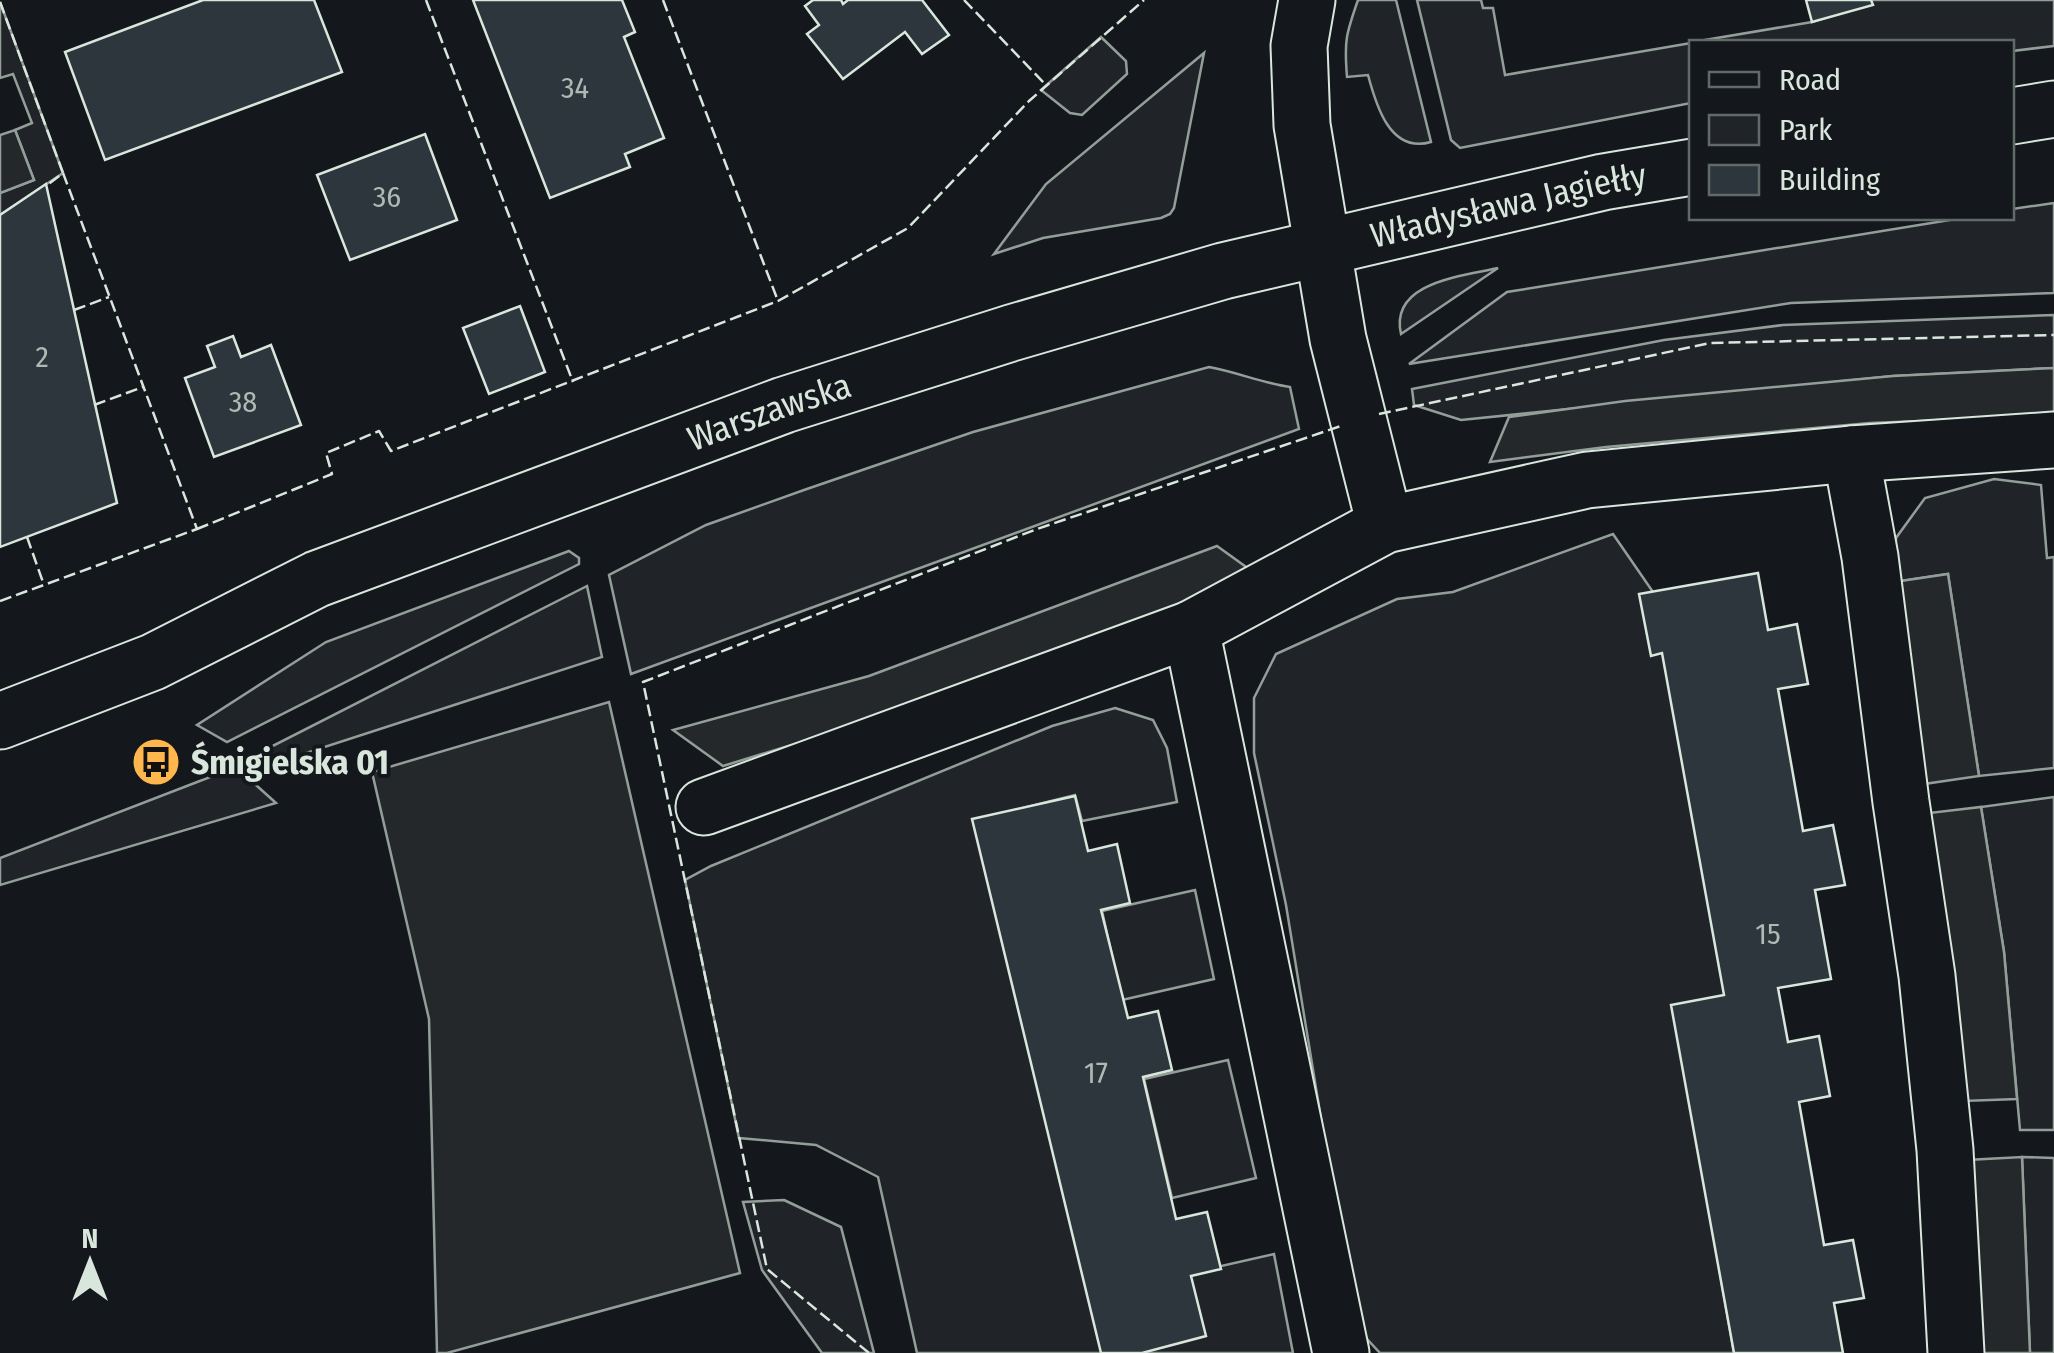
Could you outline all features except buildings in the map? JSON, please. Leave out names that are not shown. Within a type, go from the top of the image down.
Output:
[{"type":"street","points":[[1308,0],[1298,46],[1302,125],[1344,362],[1385,525]]},
{"type":"street","points":[[2014,116],[2054,110]]},
{"type":"street","name":"Władysława Jagiełły","points":[[1324,246],[1602,182],[1689,168]]},
{"type":"street","name":"Warszawska","points":[[0,721],[153,662],[317,579],[784,404],[1101,306],[1324,246]]},
{"type":"street","points":[[704,807],[1191,629],[1385,525],[1587,480],[1851,454],[2054,440]]},
{"type":"street","points":[[1851,454],[1870,557],[1927,976],[1945,1150],[1956,1353]]},
{"type":"street","points":[[1191,629],[1341,1353]]},
{"type":"green space","points":[[1358,0],[1396,0],[1431,142],[1417,144],[1395,134],[1375,100],[1368,75],[1347,77],[1347,38]]},
{"type":"green space","points":[[1417,0],[1481,0],[1483,8],[1493,8],[1505,75],[1689,43],[1689,103],[1460,148],[1451,140]]},
{"type":"green space","points":[[1871,0],[2054,0],[2054,46],[2014,51],[2014,40],[1705,40],[1812,22],[1872,4]]},
{"type":"green space","points":[[0,2],[63,173],[0,215],[0,193],[34,180],[15,130],[32,123],[13,74],[0,78]]},
{"type":"green space","points":[[1101,37],[1126,61],[1127,74],[1082,115],[1070,113],[1041,90]]},
{"type":"green space","points":[[1204,53],[1170,214],[1043,238],[994,254],[1046,184]]},
{"type":"green space","points":[[2054,203],[2054,293],[1791,303],[1409,364],[1507,292],[1950,220],[2014,220],[2014,209]]},
{"type":"green space","points":[[1498,268],[1401,334],[1400,317],[1417,292],[1432,284]]},
{"type":"green space","points":[[2054,315],[2054,368],[1893,376],[1461,420],[1414,405],[1412,389],[1664,340],[1783,325]]},
{"type":"green space","points":[[1209,367],[1290,387],[1299,429],[631,674],[609,575],[706,525],[804,490],[973,432]]},
{"type":"green space","points":[[1994,479],[2041,485],[2047,558],[2054,557],[2054,768],[1979,776],[1948,574],[1894,582],[1896,538],[1925,498]]},
{"type":"green space","points":[[1613,534],[1653,592],[1725,997],[1673,1007],[1734,1353],[1380,1353],[1355,1326],[1286,905],[1254,753],[1254,698],[1276,654],[1397,599],[1453,592]]},
{"type":"green space","points":[[569,551],[579,558],[579,564],[227,742],[197,725],[326,642]]},
{"type":"green space","points":[[587,586],[602,657],[266,766],[253,756]]},
{"type":"green space","points":[[1115,708],[1153,720],[1167,748],[1177,802],[1082,821],[1075,795],[975,820],[1107,1353],[917,1353],[878,1177],[816,1145],[739,1138],[685,880],[1052,726]]},
{"type":"green space","points":[[236,767],[276,803],[0,885],[0,858]]},
{"type":"green space","points":[[2054,797],[2054,1130],[2020,1130],[2004,952],[1981,807]]},
{"type":"green space","points":[[1195,890],[1214,979],[1122,1000],[1102,911]]},
{"type":"green space","points":[[1228,1060],[1256,1178],[1172,1198],[1144,1079]]},
{"type":"green space","points":[[2022,1157],[2054,1158],[2054,1353],[2030,1353]]},
{"type":"green space","points":[[784,1200],[841,1227],[874,1353],[822,1353],[762,1270],[743,1202]]},
{"type":"green space","points":[[1274,1254],[1293,1353],[1134,1353],[1186,1274]]},
{"type":"shaded area","points":[[15,130],[34,180],[0,193],[0,135]]},
{"type":"shaded area","points":[[2054,368],[2054,416],[1870,423],[1606,447],[1490,462],[1509,417],[1625,401],[1893,376]]},
{"type":"shaded area","points":[[1217,546],[1260,577],[915,707],[723,766],[673,730],[869,676]]},
{"type":"shaded area","points":[[1948,574],[1979,776],[1924,784],[1894,582]]},
{"type":"shaded area","points":[[609,702],[740,1273],[437,1353],[429,1019],[372,772]]},
{"type":"shaded area","points":[[1981,807],[2004,952],[2017,1099],[1963,1101],[1929,813]]},
{"type":"shaded area","points":[[2022,1157],[2030,1353],[1975,1353],[1967,1160]]},
{"type":"fence","points":[[426,0],[573,382]]},
{"type":"fence","points":[[663,0],[778,301]]},
{"type":"fence","points":[[964,0],[1046,85]]},
{"type":"fence","points":[[197,529],[332,474],[326,453],[379,431],[391,451],[778,301],[908,228],[1029,101],[1144,0]]},
{"type":"fence","points":[[0,2],[63,173]]},
{"type":"fence","points":[[0,601],[197,529],[63,173],[46,186]]},
{"type":"fence","points":[[74,310],[109,297]]},
{"type":"fence","points":[[1379,414],[1710,343],[2054,335]]},
{"type":"fence","points":[[94,405],[143,387]]},
{"type":"fence","points":[[869,1353],[767,1269],[643,682],[1037,529],[1341,426]]},
{"type":"fence","points":[[27,537],[44,585]]},
{"type":"place","name":"Śmigielska 01","points":[[156,762]]}]
